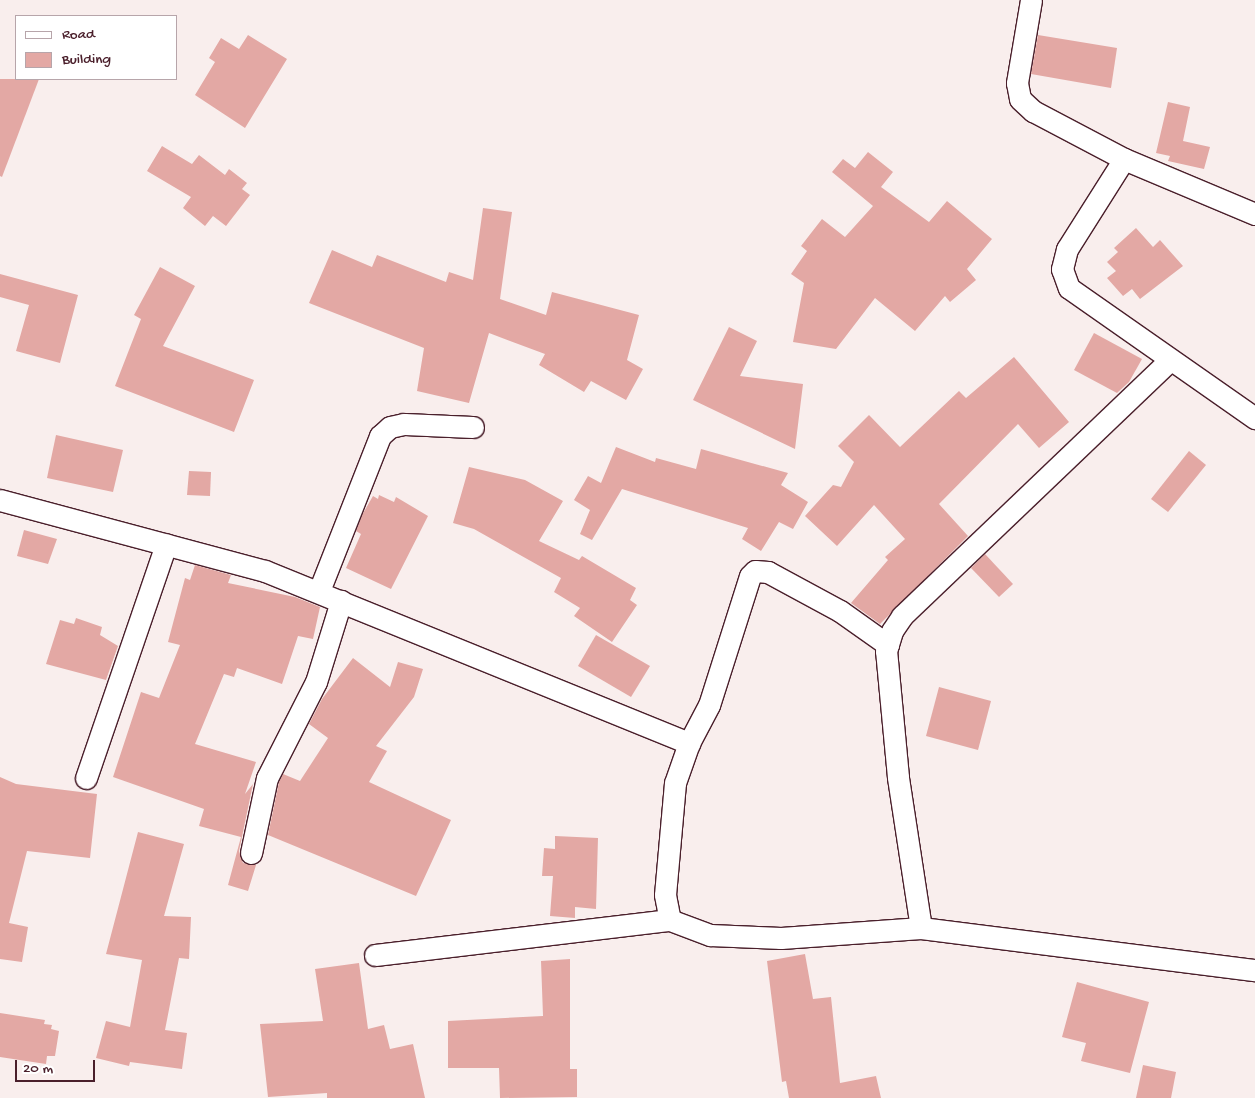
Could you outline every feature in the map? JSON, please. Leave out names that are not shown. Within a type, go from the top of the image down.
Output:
[{"type":"street","points":[[1031,0],[1017,83],[1020,99],[1033,111],[1124,159],[1255,214]]},
{"type":"street","points":[[1124,159],[1067,249],[1062,270],[1069,288],[1169,361],[1255,418]]},
{"type":"street","points":[[920,928],[898,777],[888,645],[902,616],[1169,361]]},
{"type":"street","points":[[319,590],[380,436],[390,427],[404,424],[473,427]]},
{"type":"street","points":[[0,500],[166,544],[319,590],[341,601],[689,743]]},
{"type":"street","points":[[86,778],[166,544]]},
{"type":"street","points":[[670,920],[665,895],[675,783],[689,743],[709,705],[744,590],[755,571],[768,572],[840,611],[888,645]]},
{"type":"street","points":[[251,853],[267,778],[316,682],[341,601]]},
{"type":"street","points":[[376,955],[670,920],[710,935],[781,938],[920,928],[1255,970]]},
{"type":"building","points":[[248,35],[287,59],[245,128],[195,95],[215,62],[209,58],[221,38],[239,49]]},
{"type":"building","points":[[1038,35],[1117,48],[1111,88],[1031,74]]},
{"type":"building","points":[[0,79],[39,80],[2,177],[0,176]]},
{"type":"building","points":[[1168,102],[1190,107],[1183,141],[1210,147],[1204,169],[1168,161],[1170,156],[1156,153]]},
{"type":"building","points":[[162,146],[192,164],[199,155],[225,175],[229,169],[247,183],[242,189],[250,195],[226,226],[213,216],[205,226],[183,208],[191,197],[147,171]]},
{"type":"building","points":[[868,152],[893,172],[881,187],[929,222],[947,201],[992,239],[967,269],[976,280],[950,302],[945,296],[915,331],[875,298],[836,349],[793,342],[804,283],[791,274],[807,251],[801,246],[822,219],[845,237],[873,206],[832,172],[843,159],[855,168]]},
{"type":"building","points":[[483,208],[512,212],[500,299],[546,315],[552,292],[639,315],[627,360],[643,369],[626,400],[591,381],[584,392],[539,365],[545,354],[489,333],[469,403],[417,391],[424,348],[309,303],[332,250],[372,267],[377,255],[446,282],[449,272],[473,280]]},
{"type":"building","points":[[1136,228],[1153,247],[1160,240],[1183,266],[1140,299],[1132,289],[1123,296],[1107,278],[1116,271],[1107,262],[1118,252],[1114,248]]},
{"type":"building","points":[[160,267],[195,286],[163,346],[254,380],[234,432],[115,386],[141,319],[134,315]]},
{"type":"building","points":[[0,274],[78,295],[60,363],[16,351],[29,305],[0,297]]},
{"type":"building","points":[[729,327],[757,341],[740,376],[803,384],[795,449],[693,400]]},
{"type":"building","points":[[1094,333],[1142,359],[1129,382],[1117,393],[1074,370]]},
{"type":"building","points":[[1014,357],[1069,422],[1039,448],[1018,424],[939,504],[968,536],[880,624],[851,603],[888,560],[885,557],[905,539],[874,505],[837,546],[805,516],[833,485],[841,487],[854,462],[838,446],[869,415],[900,447],[959,391],[966,398]]},
{"type":"building","points":[[56,435],[123,450],[113,492],[47,478]]},
{"type":"building","points":[[616,447],[655,462],[656,458],[696,469],[701,449],[788,473],[781,485],[808,502],[793,529],[779,522],[761,551],[742,539],[748,528],[622,489],[592,540],[580,534],[590,510],[574,500],[588,476],[601,483]]},
{"type":"building","points":[[1189,451],[1206,465],[1168,512],[1151,499]]},
{"type":"building","points":[[469,467],[525,480],[563,501],[539,541],[579,560],[582,556],[636,588],[630,600],[637,605],[612,642],[574,616],[580,608],[554,592],[561,578],[474,529],[453,523]]},
{"type":"building","points":[[189,471],[211,472],[210,496],[187,495]]},
{"type":"building","points":[[379,495],[394,502],[396,497],[428,516],[391,589],[346,568],[361,534],[356,531],[362,515],[373,496],[378,499]]},
{"type":"building","points":[[24,530],[57,539],[48,564],[17,556]]},
{"type":"building","points":[[985,554],[1013,584],[999,597],[971,568]]},
{"type":"building","points":[[195,565],[231,575],[228,583],[295,597],[320,607],[313,639],[298,636],[282,684],[237,668],[234,677],[224,674],[195,744],[256,762],[245,794],[253,784],[239,851],[243,863],[256,865],[248,891],[228,885],[241,837],[199,826],[204,809],[113,777],[141,692],[159,698],[180,645],[168,642],[185,578],[190,580]]},
{"type":"building","points":[[76,618],[102,627],[100,635],[118,646],[106,680],[46,664],[60,620],[74,624]]},
{"type":"building","points":[[596,635],[650,666],[631,697],[578,666]]},
{"type":"building","points":[[353,658],[390,687],[398,662],[423,669],[414,697],[376,746],[387,751],[369,782],[451,820],[416,896],[268,835],[279,782],[283,774],[300,781],[328,738],[309,724],[322,699]]},
{"type":"building","points":[[939,687],[991,701],[978,750],[926,736]]},
{"type":"building","points":[[0,777],[16,784],[97,794],[90,858],[27,851],[9,923],[28,927],[22,962],[0,959]]},
{"type":"building","points":[[138,832],[184,844],[164,916],[191,917],[189,959],[179,958],[165,1030],[187,1033],[182,1069],[130,1062],[129,1066],[96,1058],[106,1021],[130,1027],[142,960],[106,954]]},
{"type":"building","points":[[555,836],[598,838],[596,909],[575,907],[575,918],[550,916],[553,876],[542,876],[544,848],[555,849]]},
{"type":"building","points":[[805,954],[813,999],[831,997],[840,1083],[876,1076],[881,1098],[789,1098],[786,1081],[782,1082],[767,961]]},
{"type":"building","points":[[570,959],[570,1069],[577,1069],[577,1097],[500,1098],[499,1068],[448,1068],[448,1021],[543,1016],[541,961]]},
{"type":"building","points":[[359,963],[368,1029],[384,1025],[390,1049],[413,1044],[425,1098],[327,1098],[327,1093],[268,1097],[260,1024],[323,1021],[315,969]]},
{"type":"building","points":[[1077,982],[1149,1002],[1130,1073],[1081,1061],[1086,1043],[1062,1037]]},
{"type":"building","points":[[0,1013],[45,1020],[44,1024],[52,1025],[51,1029],[59,1031],[55,1056],[47,1056],[46,1064],[0,1057]]},
{"type":"building","points":[[1143,1065],[1176,1072],[1171,1098],[1136,1098]]}]
